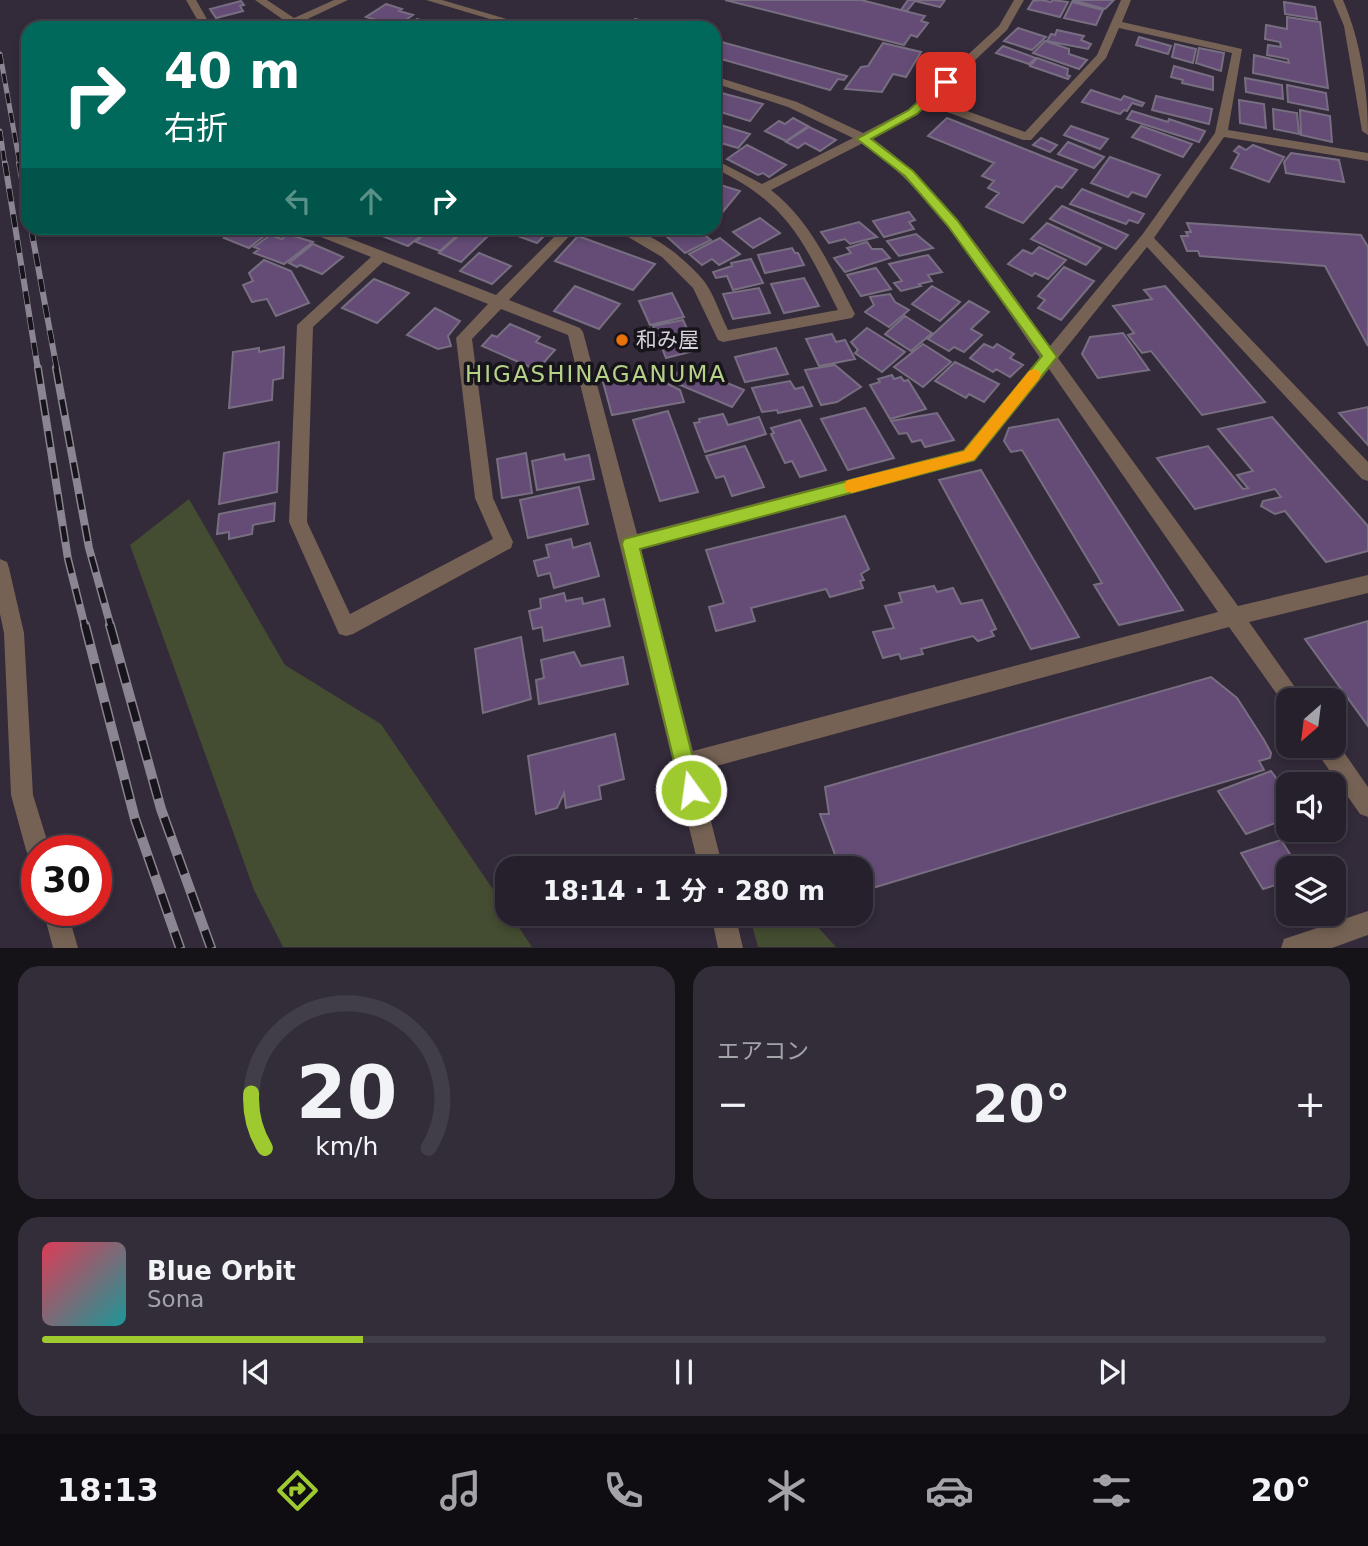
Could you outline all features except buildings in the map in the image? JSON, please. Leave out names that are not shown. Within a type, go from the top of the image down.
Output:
[{"type":"street","points":[[191,0],[203,21]]},
{"type":"street","points":[[260,0],[290,21]]},
{"type":"street","points":[[293,21],[343,0]]},
{"type":"street","points":[[431,0],[506,21]]},
{"type":"street","points":[[761,190],[895,123],[926,100],[1003,28],[1019,0]]},
{"type":"street","points":[[926,100],[1027,137],[1102,56],[1126,0]]},
{"type":"street","points":[[1338,0],[1349,26],[1368,131]]},
{"type":"street","points":[[630,544],[969,456],[1009,403],[1147,238],[1221,133],[1238,51],[1115,24]]},
{"type":"street","points":[[721,81],[783,100],[820,115],[863,139],[909,174],[953,223],[1284,688]]},
{"type":"street","points":[[1221,133],[1368,157]]},
{"type":"street","points":[[633,235],[667,254],[699,285],[723,336],[847,314],[813,248],[790,215],[761,190],[721,166]]},
{"type":"street","points":[[329,235],[575,332],[708,856]]},
{"type":"street","points":[[382,255],[305,325],[298,522],[345,627],[504,542],[484,498],[464,338],[563,235]]},
{"type":"street","points":[[1147,238],[1368,474]]},
{"type":"street","points":[[0,568],[14,633],[22,795],[34,835]]},
{"type":"street","points":[[684,764],[1234,617],[1368,584]]},
{"type":"street","points":[[1334,758],[1368,806]]},
{"type":"street","points":[[1293,947],[1368,923]]},
{"type":"street","points":[[60,926],[66,947]]},
{"type":"street","points":[[726,926],[731,947]]},
{"type":"green space","points":[[189,499],[285,665],[381,724],[495,892],[495,926],[518,926],[532,947],[283,947],[254,890],[130,545]]},
{"type":"green space","points":[[752,926],[817,926],[836,947],[758,947]]},
{"type":"railway","points":[[0,54],[20,165]]},
{"type":"railway","points":[[0,131],[5,165]]},
{"type":"railway","points":[[5,163],[38,370]]},
{"type":"railway","points":[[19,163],[21,174]]},
{"type":"railway","points":[[32,235],[57,370]]},
{"type":"railway","points":[[38,368],[68,559],[85,627]]},
{"type":"railway","points":[[56,368],[89,548],[111,627]]},
{"type":"railway","points":[[85,625],[135,819],[180,948]]},
{"type":"railway","points":[[110,625],[161,809],[211,948]]},
{"type":"slow traffic","points":[[852,486],[969,456],[1034,375]]},
{"type":"place","name":"和み屋","points":[[622,340]]},
{"type":"district","name":"HIGASHINAGANUMA","points":[[596,374]]},
{"type":"route","points":[[691,790],[630,544],[969,456],[1009,403],[1050,357],[953,223],[909,174],[863,139],[913,112],[946,82]]}]
